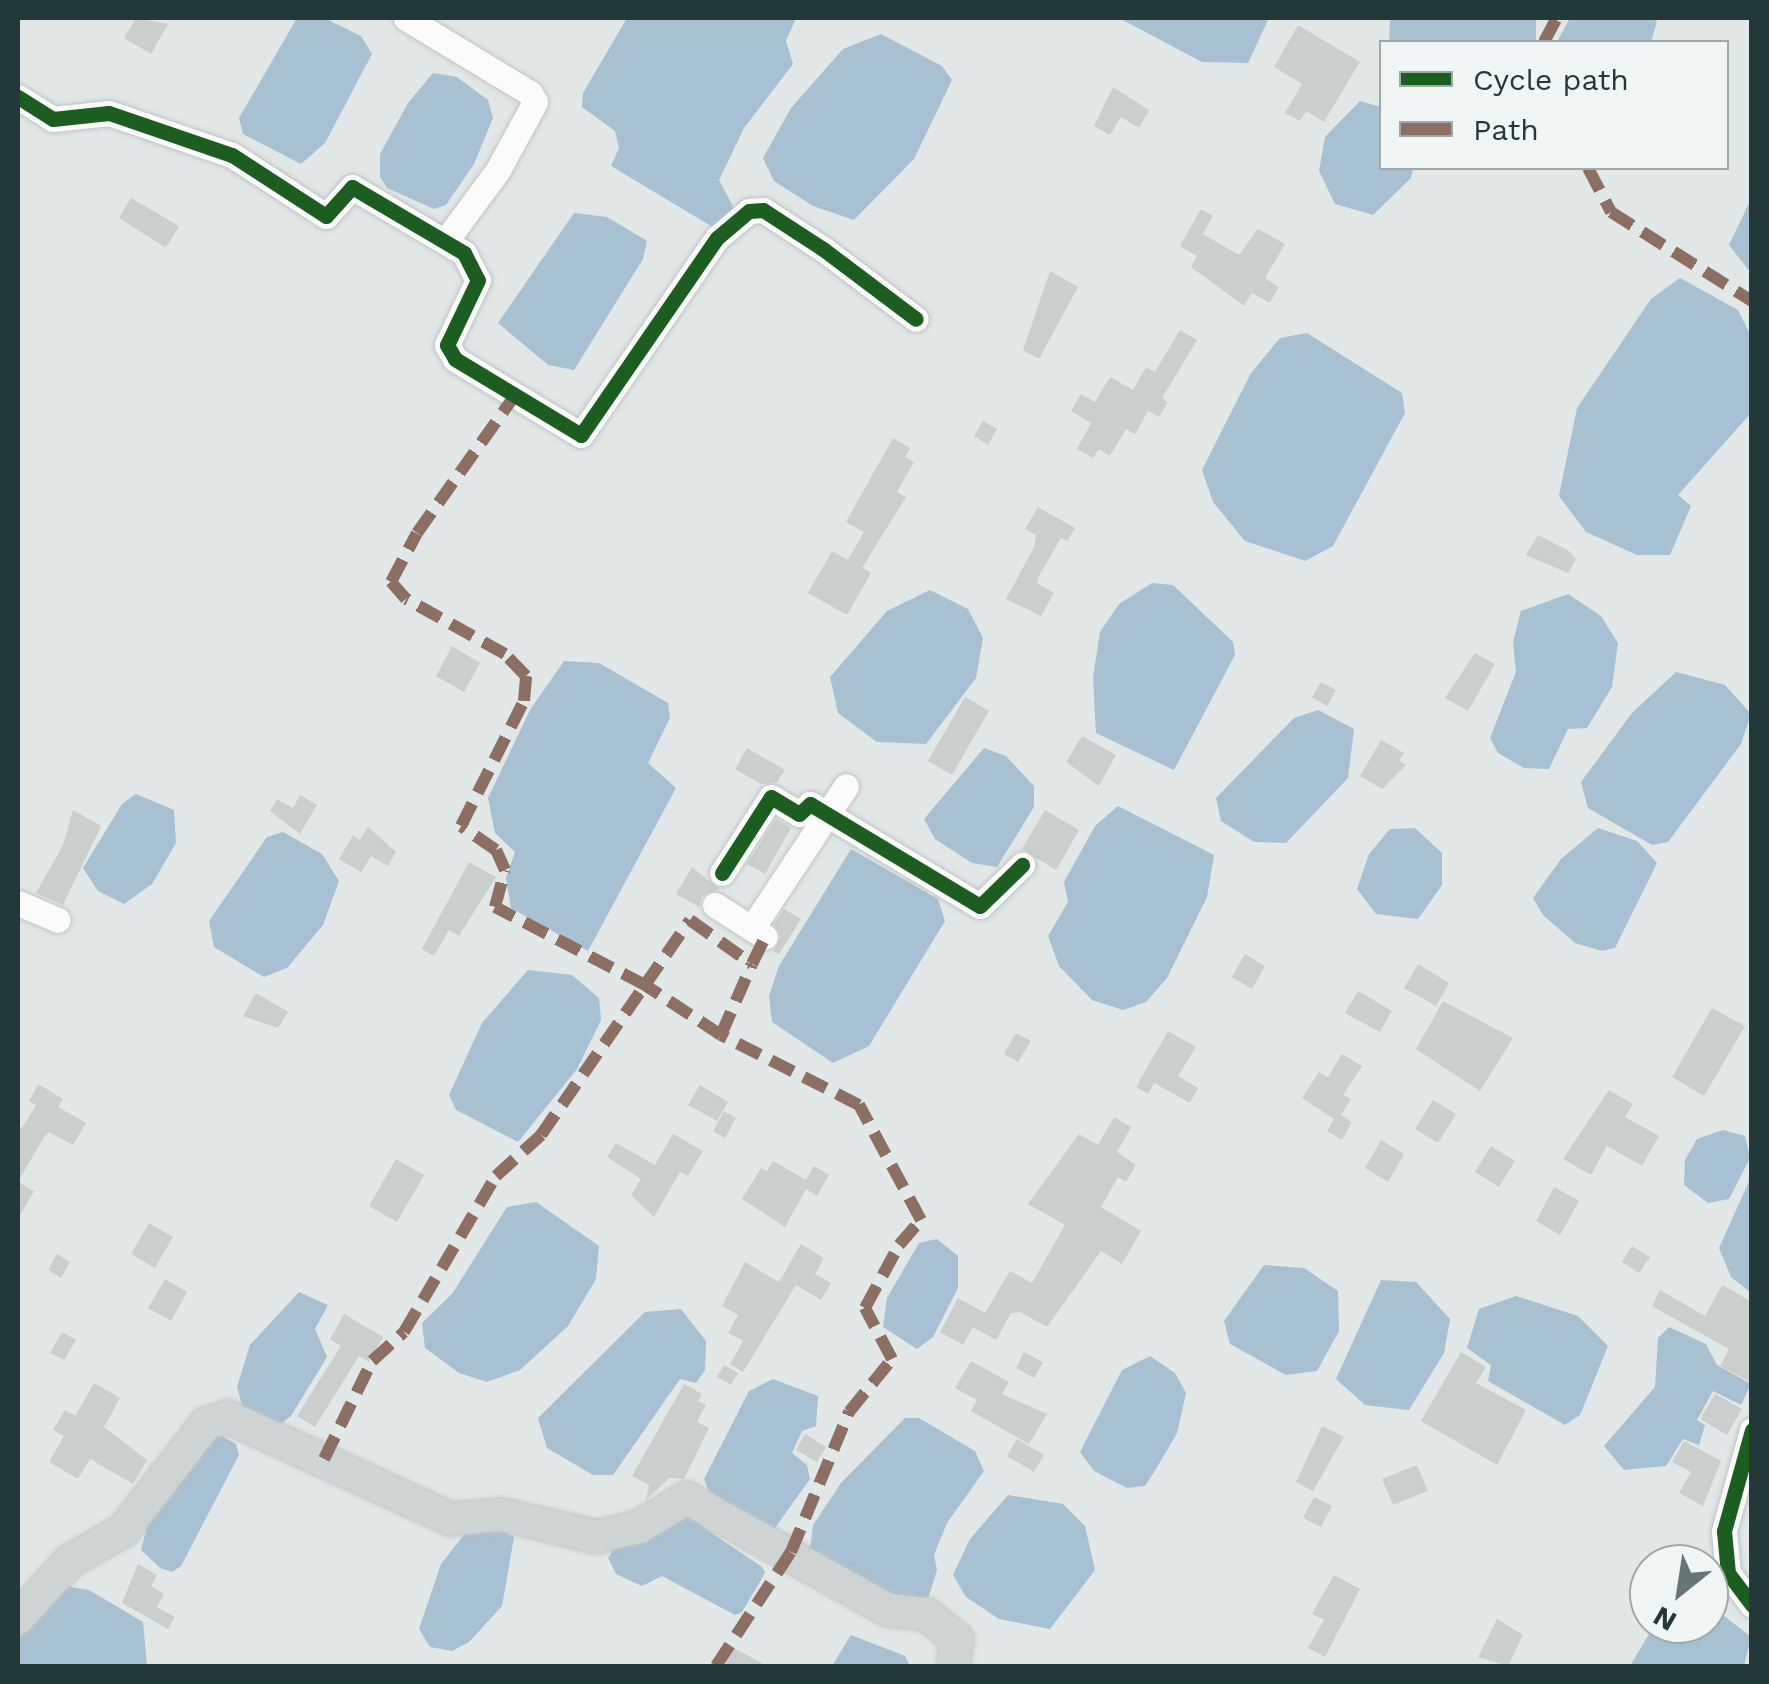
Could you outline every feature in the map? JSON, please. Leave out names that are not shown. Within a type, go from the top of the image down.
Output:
[{"type":"main road","points":[[18,1618],[70,1562],[124,1530],[206,1424],[228,1417],[452,1518],[503,1515],[597,1537],[638,1528],[687,1498],[888,1610],[926,1614],[957,1639],[953,1666]]},
{"type":"street","points":[[406,18],[530,93],[534,102],[498,170],[446,242]]},
{"type":"street","points":[[18,97],[53,119],[109,114],[232,155],[326,216],[352,188],[446,242],[464,253],[478,280],[448,345],[455,359],[581,435],[717,238],[749,211],[762,210],[823,249],[916,319]]},
{"type":"street","points":[[715,905],[758,932],[846,786]]},
{"type":"street","points":[[722,873],[771,797],[799,814],[810,804],[980,906],[1022,865]]},
{"type":"street","points":[[18,904],[58,920]]},
{"type":"street","points":[[1752,1430],[1724,1530],[1728,1573],[1752,1605]]},
{"type":"water","points":[[297,18],[324,18],[361,36],[372,54],[325,143],[301,164],[243,134],[239,118]]},
{"type":"water","points":[[627,18],[796,18],[786,41],[793,64],[744,128],[719,180],[736,212],[716,229],[611,166],[619,148],[615,131],[582,107],[583,93]]},
{"type":"water","points":[[1119,18],[1269,18],[1248,63],[1202,62]]},
{"type":"water","points":[[1390,18],[1536,18],[1536,40],[1389,40]]},
{"type":"water","points":[[1570,18],[1657,21],[1652,40],[1558,40]]},
{"type":"water","points":[[881,34],[942,66],[952,80],[914,159],[854,220],[813,206],[774,181],[763,158],[791,108],[843,49]]},
{"type":"water","points":[[433,73],[457,77],[488,100],[493,118],[474,164],[446,205],[434,209],[387,188],[380,177],[380,154],[408,103]]},
{"type":"water","points":[[1360,101],[1379,106],[1379,170],[1413,170],[1411,178],[1373,215],[1335,204],[1319,171],[1325,137]]},
{"type":"water","points":[[1751,199],[1751,273],[1729,245]]},
{"type":"water","points":[[574,213],[607,217],[647,241],[643,259],[574,370],[548,365],[498,323]]},
{"type":"water","points":[[1680,278],[1738,310],[1751,336],[1751,413],[1678,495],[1691,506],[1670,555],[1637,555],[1586,532],[1559,496],[1577,408],[1651,299]]},
{"type":"water","points":[[1307,333],[1402,393],[1405,413],[1333,546],[1305,561],[1245,541],[1213,502],[1202,470],[1251,373],[1280,338]]},
{"type":"water","points":[[1152,583],[1173,585],[1233,642],[1235,655],[1174,770],[1096,733],[1093,677],[1100,632],[1119,604]]},
{"type":"water","points":[[930,590],[968,609],[983,638],[976,678],[926,744],[877,742],[838,713],[830,677],[887,611]]},
{"type":"water","points":[[1568,594],[1601,616],[1618,643],[1612,687],[1587,728],[1568,729],[1549,769],[1524,768],[1498,753],[1490,738],[1516,672],[1513,642],[1521,611]]},
{"type":"water","points":[[564,661],[599,663],[668,703],[670,718],[648,763],[676,788],[588,951],[511,908],[506,878],[515,852],[495,833],[488,798],[530,710]]},
{"type":"water","points":[[1676,672],[1725,685],[1751,714],[1741,744],[1668,842],[1652,845],[1588,808],[1581,782],[1632,713]]},
{"type":"water","points":[[1318,710],[1354,729],[1348,778],[1286,843],[1254,842],[1221,821],[1216,798],[1294,718]]},
{"type":"water","points":[[984,748],[1006,756],[1034,786],[1034,807],[997,867],[972,863],[935,839],[924,819]]},
{"type":"water","points":[[136,794],[174,810],[176,843],[152,884],[124,904],[98,891],[83,868],[122,804]]},
{"type":"water","points":[[1118,806],[1214,855],[1207,897],[1167,978],[1146,1002],[1123,1010],[1092,1000],[1059,966],[1048,936],[1068,902],[1064,882],[1095,826]]},
{"type":"water","points":[[1415,828],[1442,853],[1442,885],[1418,919],[1376,914],[1357,889],[1369,854],[1390,829]]},
{"type":"water","points":[[1598,828],[1637,841],[1657,863],[1615,948],[1602,951],[1575,943],[1543,915],[1533,898],[1561,859]]},
{"type":"water","points":[[283,832],[322,854],[339,881],[323,925],[287,968],[264,977],[214,947],[209,921],[267,837]]},
{"type":"water","points":[[851,849],[938,899],[945,921],[869,1046],[833,1063],[772,1022],[769,996],[779,966]]},
{"type":"water","points":[[528,970],[572,975],[599,998],[601,1020],[577,1069],[518,1142],[456,1110],[449,1095],[482,1023]]},
{"type":"water","points":[[1723,1130],[1745,1136],[1750,1158],[1729,1199],[1708,1203],[1684,1185],[1685,1160],[1697,1139]]},
{"type":"water","points":[[1751,1177],[1751,1293],[1731,1277],[1719,1248]]},
{"type":"water","points":[[536,1202],[599,1246],[596,1279],[568,1326],[520,1370],[487,1382],[459,1373],[425,1348],[422,1323],[452,1294],[507,1207]]},
{"type":"water","points":[[937,1239],[958,1256],[958,1288],[933,1337],[917,1349],[883,1327],[887,1298],[919,1243]]},
{"type":"water","points":[[1264,1265],[1304,1268],[1338,1291],[1339,1331],[1317,1371],[1286,1375],[1230,1344],[1224,1321]]},
{"type":"water","points":[[1381,1280],[1416,1282],[1450,1319],[1444,1353],[1409,1410],[1365,1405],[1336,1379]]},
{"type":"water","points":[[299,1292],[328,1305],[315,1329],[327,1357],[291,1416],[276,1427],[264,1426],[242,1405],[237,1387],[250,1345]]},
{"type":"water","points":[[1516,1296],[1578,1316],[1608,1346],[1580,1415],[1565,1425],[1488,1381],[1491,1365],[1467,1348],[1479,1309]]},
{"type":"water","points":[[681,1309],[706,1341],[705,1370],[696,1383],[680,1379],[613,1475],[593,1475],[547,1448],[538,1418],[645,1312]]},
{"type":"water","points":[[1669,1327],[1706,1344],[1717,1365],[1751,1384],[1741,1405],[1713,1391],[1697,1420],[1705,1425],[1699,1445],[1683,1439],[1666,1466],[1624,1470],[1604,1446],[1655,1387],[1658,1338]]},
{"type":"water","points":[[1150,1356],[1175,1373],[1186,1393],[1177,1433],[1156,1469],[1145,1486],[1127,1488],[1094,1471],[1080,1452],[1122,1370]]},
{"type":"water","points":[[773,1379],[818,1396],[816,1426],[802,1431],[792,1453],[807,1465],[810,1479],[775,1528],[748,1520],[710,1495],[704,1479],[749,1391]]},
{"type":"water","points":[[905,1418],[919,1418],[975,1451],[984,1471],[947,1523],[934,1555],[937,1570],[927,1602],[917,1611],[810,1549],[813,1525],[841,1483]]},
{"type":"water","points":[[220,1435],[236,1444],[239,1455],[181,1566],[172,1572],[160,1568],[141,1550],[148,1523],[195,1447]]},
{"type":"water","points":[[1008,1495],[1063,1504],[1085,1526],[1095,1570],[1050,1629],[999,1619],[966,1597],[953,1575],[970,1539]]},
{"type":"water","points":[[687,1516],[762,1567],[765,1573],[742,1612],[735,1615],[662,1576],[642,1586],[616,1574],[608,1558],[618,1542]]},
{"type":"water","points":[[502,1530],[514,1537],[502,1606],[469,1642],[452,1651],[430,1647],[419,1629],[441,1564],[467,1531]]},
{"type":"water","points":[[59,1585],[89,1590],[143,1622],[147,1666],[18,1666],[18,1641],[39,1603]]},
{"type":"water","points":[[1729,1620],[1751,1637],[1744,1666],[1630,1666],[1643,1644],[1729,1644]]},
{"type":"water","points":[[851,1635],[905,1656],[910,1666],[832,1666]]},
{"type":"building","points":[[136,18],[168,24],[151,54],[124,38]]},
{"type":"building","points":[[1298,25],[1360,62],[1324,122],[1306,111],[1300,121],[1285,113],[1302,84],[1274,67]]},
{"type":"building","points":[[1113,87],[1149,110],[1139,128],[1121,117],[1110,135],[1094,126]]},
{"type":"building","points":[[131,198],[179,226],[166,248],[119,218]]},
{"type":"building","points":[[1201,209],[1213,216],[1203,234],[1239,255],[1258,229],[1285,244],[1265,278],[1279,287],[1270,303],[1252,293],[1244,306],[1191,267],[1197,256],[1180,246]]},
{"type":"building","points":[[1050,271],[1078,287],[1039,359],[1023,350]]},
{"type":"building","points":[[1180,330],[1197,340],[1162,398],[1168,402],[1159,417],[1148,411],[1135,434],[1126,429],[1110,456],[1099,449],[1093,458],[1077,449],[1091,423],[1071,411],[1081,394],[1095,402],[1110,377],[1133,390],[1146,367],[1155,372]]},
{"type":"building","points":[[983,421],[997,429],[988,445],[974,436]]},
{"type":"building","points":[[893,438],[910,448],[905,457],[914,462],[897,492],[906,497],[862,568],[871,573],[847,615],[808,593],[832,551],[848,560],[864,532],[846,522]]},
{"type":"building","points":[[1038,507],[1075,528],[1067,541],[1061,538],[1040,574],[1037,583],[1054,593],[1041,616],[1006,599],[1034,547],[1036,535],[1025,529]]},
{"type":"building","points":[[1538,535],[1569,551],[1576,559],[1568,573],[1526,555]]},
{"type":"building","points":[[452,646],[480,663],[464,692],[436,676]]},
{"type":"building","points":[[1475,653],[1495,664],[1468,711],[1445,698]]},
{"type":"building","points":[[1321,682],[1336,690],[1327,706],[1312,697]]},
{"type":"building","points":[[965,697],[989,711],[952,775],[928,761]]},
{"type":"building","points":[[1082,736],[1116,755],[1099,786],[1066,762]]},
{"type":"building","points":[[1381,740],[1404,753],[1399,761],[1406,765],[1382,789],[1360,776]]},
{"type":"building","points":[[747,748],[785,770],[777,782],[761,784],[735,769]]},
{"type":"building","points":[[300,795],[317,805],[300,834],[270,811],[277,799],[293,808]]},
{"type":"building","points":[[73,810],[101,826],[63,905],[36,893],[63,845]]},
{"type":"building","points":[[1045,810],[1079,830],[1056,870],[1022,849]]},
{"type":"building","points":[[776,819],[791,828],[765,874],[747,864]]},
{"type":"building","points":[[368,827],[396,852],[388,866],[371,856],[361,872],[339,859],[353,835],[360,840]]},
{"type":"building","points":[[469,862],[496,877],[459,936],[449,930],[434,956],[422,949]]},
{"type":"building","points":[[692,867],[719,889],[702,896],[699,907],[676,894]]},
{"type":"building","points":[[784,909],[801,919],[779,954],[773,951],[781,937],[774,924]]},
{"type":"building","points":[[1245,954],[1265,966],[1252,989],[1232,977]]},
{"type":"building","points":[[1418,964],[1449,983],[1436,1006],[1404,988]]},
{"type":"building","points":[[1358,991],[1392,1011],[1380,1032],[1345,1013]]},
{"type":"building","points":[[256,993],[288,1012],[278,1028],[243,1016]]},
{"type":"building","points":[[1443,1001],[1513,1038],[1480,1091],[1416,1049]]},
{"type":"building","points":[[1712,1008],[1745,1026],[1704,1096],[1672,1077]]},
{"type":"building","points":[[1168,1031],[1196,1047],[1178,1076],[1198,1088],[1190,1103],[1154,1083],[1148,1094],[1136,1087]]},
{"type":"building","points":[[1016,1033],[1031,1041],[1018,1062],[1004,1054]]},
{"type":"building","points":[[1342,1054],[1362,1066],[1343,1095],[1351,1099],[1341,1115],[1352,1122],[1342,1140],[1327,1131],[1334,1119],[1302,1098],[1319,1072],[1328,1077]]},
{"type":"building","points":[[38,1084],[63,1099],[58,1107],[86,1123],[73,1145],[49,1132],[18,1182],[18,1126],[22,1128],[36,1105],[29,1101]]},
{"type":"building","points":[[700,1085],[728,1102],[717,1121],[688,1105]]},
{"type":"building","points":[[1609,1090],[1633,1104],[1625,1117],[1659,1136],[1642,1166],[1607,1146],[1591,1175],[1563,1159]]},
{"type":"building","points":[[1433,1100],[1456,1114],[1438,1143],[1415,1129]]},
{"type":"building","points":[[724,1111],[736,1118],[725,1138],[713,1131]]},
{"type":"building","points":[[1114,1117],[1131,1127],[1117,1152],[1136,1165],[1126,1182],[1118,1177],[1101,1207],[1141,1231],[1122,1264],[1101,1251],[1047,1327],[1020,1312],[1011,1313],[996,1340],[973,1327],[963,1345],[940,1332],[958,1298],[985,1313],[1010,1271],[1032,1283],[1065,1225],[1028,1204],[1079,1134],[1098,1145]]},
{"type":"building","points":[[673,1134],[703,1151],[688,1176],[680,1172],[654,1217],[631,1195],[641,1179],[607,1157],[616,1143],[655,1165]]},
{"type":"building","points":[[1381,1140],[1404,1154],[1388,1182],[1365,1168]]},
{"type":"building","points":[[1491,1146],[1515,1161],[1499,1187],[1475,1172]]},
{"type":"building","points":[[396,1159],[424,1175],[397,1222],[369,1206]]},
{"type":"building","points":[[773,1161],[806,1180],[814,1166],[829,1175],[817,1196],[806,1189],[785,1227],[742,1199],[761,1168],[767,1171]]},
{"type":"building","points":[[18,1182],[34,1191],[18,1219]]},
{"type":"building","points":[[1554,1187],[1579,1201],[1560,1235],[1536,1221]]},
{"type":"building","points":[[149,1223],[173,1237],[155,1268],[131,1254]]},
{"type":"building","points":[[801,1244],[824,1258],[815,1274],[831,1283],[821,1300],[796,1285],[743,1372],[730,1364],[743,1341],[728,1333],[738,1315],[722,1306],[745,1262],[779,1282]]},
{"type":"building","points":[[1632,1246],[1650,1257],[1639,1273],[1622,1262]]},
{"type":"building","points":[[57,1254],[70,1262],[61,1278],[48,1270]]},
{"type":"building","points":[[165,1279],[187,1292],[171,1321],[148,1308]]},
{"type":"building","points":[[1722,1285],[1752,1302],[1752,1383],[1720,1366],[1729,1349],[1652,1306],[1660,1290],[1705,1316]]},
{"type":"building","points":[[344,1314],[383,1337],[369,1362],[359,1356],[315,1427],[297,1416],[341,1346],[330,1339]]},
{"type":"building","points":[[62,1332],[76,1340],[64,1360],[50,1353]]},
{"type":"building","points":[[1024,1352],[1043,1362],[1034,1378],[1016,1368]]},
{"type":"building","points":[[1461,1352],[1486,1367],[1476,1383],[1526,1410],[1497,1465],[1421,1421]]},
{"type":"building","points":[[971,1361],[1009,1382],[1002,1394],[1047,1414],[1029,1444],[971,1411],[977,1400],[955,1388]]},
{"type":"building","points":[[724,1365],[738,1373],[731,1385],[717,1377]]},
{"type":"building","points":[[94,1383],[120,1398],[104,1427],[147,1460],[133,1484],[90,1459],[78,1479],[49,1462],[64,1436],[53,1430],[65,1410],[75,1416]]},
{"type":"building","points":[[684,1384],[702,1394],[698,1401],[706,1405],[697,1422],[709,1428],[684,1479],[669,1478],[646,1500],[649,1485],[632,1476]]},
{"type":"building","points":[[1715,1394],[1742,1409],[1727,1435],[1700,1419]]},
{"type":"building","points":[[1322,1426],[1344,1437],[1313,1491],[1296,1482]]},
{"type":"building","points":[[805,1434],[826,1447],[817,1462],[796,1450]]},
{"type":"building","points":[[1017,1439],[1044,1455],[1034,1472],[1007,1456]]},
{"type":"building","points":[[1684,1441],[1721,1461],[1703,1506],[1679,1493],[1691,1472],[1672,1462]]},
{"type":"building","points":[[1417,1465],[1428,1491],[1393,1505],[1382,1479]]},
{"type":"building","points":[[1314,1497],[1332,1506],[1321,1527],[1303,1518]]},
{"type":"building","points":[[138,1564],[157,1575],[151,1586],[164,1594],[157,1607],[175,1617],[168,1629],[122,1603]]},
{"type":"building","points":[[1334,1575],[1360,1589],[1325,1657],[1308,1648],[1324,1620],[1312,1614]]},
{"type":"building","points":[[1497,1619],[1523,1635],[1508,1666],[1478,1657]]},
{"type":"building","points":[[734,1648],[767,1666],[724,1666]]},
{"type":"marked path","points":[[1545,40],[1557,18]]},
{"type":"marked path","points":[[1589,170],[1611,212],[1752,301]]},
{"type":"marked path","points":[[324,1459],[372,1361],[404,1332],[496,1176],[541,1135],[645,985],[495,907],[505,870],[496,850],[461,826],[524,701],[526,676],[505,654],[406,599],[391,582],[417,533],[513,398]]},
{"type":"marked path","points":[[716,1666],[791,1552],[849,1412],[892,1359],[865,1308],[899,1245],[921,1220],[859,1105],[721,1035],[645,985],[690,920],[752,964],[765,937]]},
{"type":"marked path","points":[[721,1035],[752,964]]},
{"type":"cycle path","points":[[18,97],[53,119],[109,113],[232,155],[326,216],[352,187],[464,253],[478,280],[447,345],[455,359],[581,435],[717,238],[749,211],[763,210],[823,249],[916,319]]},
{"type":"cycle path","points":[[722,873],[771,797],[799,814],[810,804],[980,906],[1022,865]]},
{"type":"cycle path","points":[[1752,1430],[1724,1531],[1728,1573],[1752,1605]]}]
